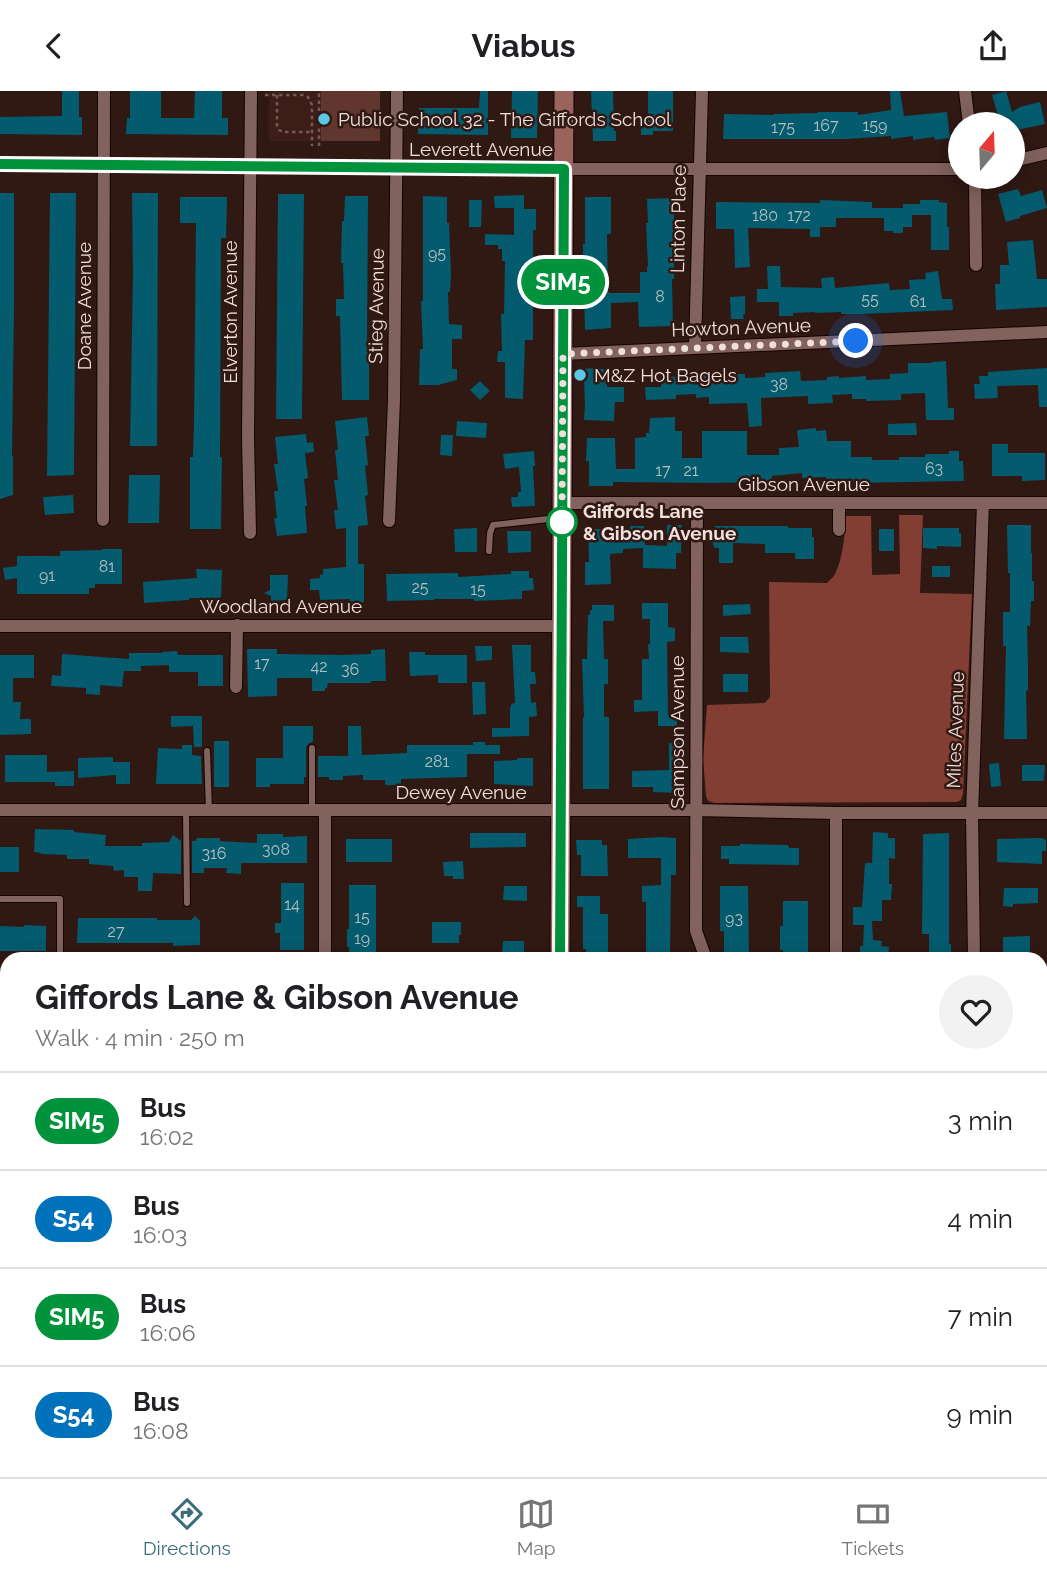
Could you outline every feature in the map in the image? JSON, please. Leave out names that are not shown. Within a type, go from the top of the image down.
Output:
[{"type":"street","name":"Doane Avenue","points":[[103,520],[104,91]]},
{"type":"street","name":"Elverton Avenue","points":[[250,533],[248,438],[251,91]]},
{"type":"street","name":"Stieg Avenue","points":[[389,521],[394,400],[397,91]]},
{"type":"street","points":[[560,952],[564,91]]},
{"type":"street","name":"Linton Place","points":[[695,348],[702,91]]},
{"type":"street","points":[[965,91],[968,112]]},
{"type":"street","points":[[1026,158],[1047,153]]},
{"type":"street","name":"Leverett Avenue","points":[[0,164],[948,169]]},
{"type":"street","points":[[975,189],[976,265]]},
{"type":"street","name":"Howton Avenue","points":[[563,354],[1047,332]]},
{"type":"street","name":"Gibson Avenue","points":[[562,510],[697,503],[1047,503]]},
{"type":"street","name":"Sampson Avenue","points":[[697,503],[696,931],[704,952]]},
{"type":"street","points":[[839,503],[839,530]]},
{"type":"street","name":"Miles Avenue","points":[[974,952],[972,814],[982,503]]},
{"type":"street","points":[[236,687],[237,625]]},
{"type":"street","name":"Woodland Avenue","points":[[0,626],[561,626]]},
{"type":"street","name":"Dewey Avenue","points":[[0,810],[1047,813]]},
{"type":"street","points":[[318,811],[325,952]]},
{"type":"street","points":[[836,813],[836,952]]},
{"type":"lane","points":[[489,551],[489,533],[493,525],[562,510]]},
{"type":"lane","points":[[312,748],[318,811]]},
{"type":"lane","points":[[207,751],[209,811]]},
{"type":"lane","points":[[186,811],[187,903]]},
{"type":"lane","points":[[0,899],[60,899],[60,952]]},
{"type":"path","points":[[319,146],[320,91]]},
{"type":"path","points":[[265,95],[308,97],[312,105],[312,146]]},
{"type":"path","points":[[277,95],[279,130],[312,132]]},
{"type":"shaded area","name":"Public School 32 - The Giffords School","points":[[269,91],[380,91],[380,141],[269,141]]},
{"type":"shaded area","points":[[321,91],[380,91],[380,141],[321,141]]},
{"type":"shaded area","points":[[899,515],[923,515],[920,593],[972,594],[961,800],[708,801],[703,759],[707,705],[765,703],[770,697],[769,582],[827,583],[835,574],[840,561],[846,516],[871,516],[872,575],[900,574]]},
{"type":"building","points":[[62,91],[79,91],[82,135],[0,134],[0,117],[62,116]]},
{"type":"building","points":[[130,91],[161,91],[161,118],[194,118],[195,91],[222,91],[222,118],[228,118],[228,135],[126,134],[127,118],[130,118]]},
{"type":"building","points":[[480,91],[488,91],[488,135],[418,134],[419,108],[479,108]]},
{"type":"building","points":[[512,91],[538,91],[537,138],[511,138]]},
{"type":"building","points":[[591,91],[613,91],[616,141],[593,141]]},
{"type":"building","points":[[648,91],[673,91],[673,131],[653,131],[653,135],[641,135],[641,119],[648,119]]},
{"type":"building","points":[[890,91],[900,91],[904,116],[947,112],[948,138],[913,140],[913,136],[891,139],[891,136],[848,139],[723,139],[724,114],[858,112],[858,115],[891,110]]},
{"type":"building","points":[[1006,91],[1012,112],[997,112],[992,95]]},
{"type":"building","points":[[1040,102],[1045,124],[1026,128],[1026,112],[1012,112]]},
{"type":"building","points":[[1018,189],[1021,196],[1042,190],[1047,208],[1006,222],[998,194]]},
{"type":"building","points":[[0,193],[14,193],[13,495],[0,499]]},
{"type":"building","points":[[50,193],[76,193],[74,475],[47,476]]},
{"type":"building","points":[[132,193],[158,193],[157,446],[130,446]]},
{"type":"building","points":[[278,194],[304,194],[302,419],[276,419]]},
{"type":"building","points":[[524,195],[524,209],[536,209],[536,230],[533,230],[533,340],[525,340],[523,399],[505,398],[505,362],[497,362],[498,351],[502,351],[501,314],[504,314],[505,261],[502,261],[502,249],[498,249],[498,245],[485,245],[485,234],[514,235],[514,208],[495,208],[494,196]]},
{"type":"building","points":[[345,196],[368,196],[369,400],[342,400],[340,316],[336,316],[336,299],[344,299],[341,263]]},
{"type":"building","points":[[423,196],[447,197],[451,274],[448,292],[449,324],[462,325],[462,339],[452,339],[452,369],[457,369],[457,380],[438,385],[419,385],[420,349],[423,349]]},
{"type":"building","points":[[180,197],[227,197],[226,238],[221,238],[221,529],[190,529],[196,223],[180,223]]},
{"type":"building","points":[[585,197],[611,197],[611,234],[607,234],[610,293],[640,293],[640,272],[647,272],[648,266],[647,199],[674,198],[673,326],[639,327],[638,302],[611,303],[611,328],[585,330]]},
{"type":"building","points":[[469,200],[482,200],[481,227],[469,227]]},
{"type":"building","points":[[820,200],[872,202],[872,208],[903,208],[903,204],[920,204],[920,200],[947,203],[949,250],[931,250],[931,215],[912,215],[912,227],[903,227],[903,233],[884,231],[884,218],[836,218],[836,227],[820,227],[820,237],[810,237],[810,229],[748,228],[750,267],[735,268],[734,229],[716,229],[716,202],[820,203]]},
{"type":"building","points":[[1033,240],[1037,279],[1047,279],[1047,307],[996,310],[995,284],[1000,284],[1000,265],[1009,265],[1007,242]]},
{"type":"building","points":[[767,266],[780,266],[781,287],[822,288],[821,278],[834,277],[835,288],[889,283],[890,290],[910,289],[909,280],[926,279],[925,273],[938,271],[942,299],[952,299],[953,310],[863,314],[815,312],[779,316],[779,302],[757,302],[757,289],[768,289]]},
{"type":"building","points":[[745,296],[744,319],[731,319],[730,297]]},
{"type":"building","points":[[946,361],[948,408],[954,408],[954,420],[926,420],[925,393],[901,394],[901,400],[866,401],[852,399],[852,394],[832,395],[833,403],[808,404],[808,396],[761,398],[762,426],[749,427],[747,403],[709,404],[709,397],[696,398],[696,394],[676,395],[676,399],[646,400],[645,387],[661,387],[661,380],[666,380],[666,377],[745,374],[745,378],[765,377],[765,373],[800,371],[801,381],[827,380],[827,377],[839,376],[866,376],[866,380],[890,379],[890,374],[908,373],[908,363]]},
{"type":"building","points":[[1047,368],[1047,407],[1039,407],[1038,385],[997,386],[998,398],[975,399],[974,384],[980,384],[979,376],[988,376],[988,372]]},
{"type":"building","points":[[576,369],[607,369],[607,387],[624,387],[624,402],[615,402],[614,421],[584,420],[584,381],[577,382]]},
{"type":"building","points":[[480,381],[490,391],[480,400],[470,390]]},
{"type":"building","points":[[367,417],[369,436],[365,436],[368,465],[365,466],[368,495],[365,496],[368,525],[358,526],[358,564],[364,564],[364,602],[350,602],[350,599],[320,600],[319,590],[310,590],[310,579],[320,578],[323,569],[346,567],[346,528],[336,529],[334,510],[338,510],[334,480],[338,480],[335,421]]},
{"type":"building","points":[[675,417],[675,431],[682,431],[682,458],[702,458],[702,431],[747,431],[747,455],[779,455],[779,448],[799,447],[797,430],[816,428],[816,431],[826,430],[827,441],[851,441],[851,457],[899,460],[899,457],[925,457],[925,454],[949,454],[949,451],[959,451],[959,461],[963,461],[964,481],[853,483],[853,479],[802,478],[802,473],[772,476],[771,482],[613,482],[613,486],[589,486],[587,438],[615,438],[616,469],[635,469],[635,438],[646,437],[646,433],[649,433],[650,418]]},
{"type":"building","points":[[457,421],[487,423],[486,438],[456,436]]},
{"type":"building","points":[[916,423],[917,435],[888,435],[888,424]]},
{"type":"building","points":[[306,434],[307,443],[313,442],[314,452],[305,453],[308,478],[304,479],[307,533],[277,536],[274,518],[277,518],[274,491],[278,491],[274,464],[278,464],[275,437]]},
{"type":"building","points":[[441,435],[453,435],[452,456],[440,455]]},
{"type":"building","points":[[992,444],[1008,444],[1008,453],[1045,453],[1045,480],[1022,481],[1022,476],[992,476]]},
{"type":"building","points":[[534,451],[535,506],[512,507],[511,497],[518,497],[518,492],[521,492],[519,467],[505,469],[503,454]]},
{"type":"building","points":[[129,475],[160,475],[159,523],[128,523]]},
{"type":"building","points":[[73,495],[74,513],[45,515],[43,497]]},
{"type":"building","points":[[667,525],[682,525],[681,553],[676,553],[676,569],[643,568],[643,548],[623,549],[623,553],[610,554],[611,584],[585,585],[585,562],[589,562],[588,529],[630,529],[630,526],[644,526],[645,545],[667,546]]},
{"type":"building","points":[[1007,525],[1031,525],[1034,601],[1031,601],[1030,626],[1027,626],[1027,739],[1004,739],[1006,646],[1003,646],[1003,612],[1010,612]]},
{"type":"building","points":[[715,526],[812,528],[814,559],[795,559],[795,553],[765,553],[765,544],[733,543],[733,563],[719,563],[719,548],[713,545]]},
{"type":"building","points":[[477,528],[477,552],[455,552],[454,529]]},
{"type":"building","points":[[923,528],[959,528],[961,547],[923,548]]},
{"type":"building","points":[[879,529],[894,529],[894,551],[879,551]]},
{"type":"building","points":[[507,531],[531,531],[531,552],[508,553]]},
{"type":"building","points":[[122,549],[122,584],[95,584],[95,588],[89,588],[89,594],[17,594],[17,578],[5,580],[3,568],[17,566],[17,556],[60,556],[60,551]]},
{"type":"building","points":[[932,566],[950,566],[950,577],[932,577]]},
{"type":"building","points":[[196,569],[222,570],[221,598],[144,603],[143,582],[197,578]]},
{"type":"building","points":[[511,571],[529,571],[529,578],[533,578],[534,590],[522,591],[522,599],[387,601],[386,574],[458,573],[458,577],[511,574]]},
{"type":"building","points":[[270,575],[288,575],[287,600],[271,601],[271,596],[264,593],[270,590]]},
{"type":"building","points":[[642,603],[668,603],[668,627],[675,628],[675,641],[667,642],[668,715],[677,714],[677,726],[658,726],[658,711],[634,712],[634,700],[642,700],[642,659],[649,659],[650,619],[642,619]]},
{"type":"building","points":[[750,604],[751,614],[723,616],[723,605]]},
{"type":"building","points":[[592,605],[614,605],[614,621],[603,621],[604,659],[608,659],[608,684],[604,684],[604,717],[609,717],[609,789],[583,789],[582,659],[587,659],[588,615]]},
{"type":"building","points":[[720,637],[748,637],[749,653],[720,652]]},
{"type":"building","points":[[512,645],[531,645],[531,672],[535,672],[536,684],[530,684],[531,703],[536,702],[537,716],[529,717],[529,736],[492,737],[492,728],[510,728],[510,707],[515,703]]},
{"type":"building","points":[[475,646],[492,646],[492,659],[476,661]]},
{"type":"building","points":[[247,649],[277,649],[277,654],[343,655],[371,654],[371,650],[385,649],[386,681],[328,683],[325,691],[312,691],[312,678],[277,678],[277,696],[248,697]]},
{"type":"building","points":[[177,651],[178,655],[223,655],[223,686],[198,686],[198,672],[169,672],[169,665],[141,666],[141,671],[124,671],[122,687],[100,685],[100,695],[86,694],[86,688],[51,686],[52,675],[61,676],[62,654],[129,659],[129,653]]},
{"type":"building","points":[[409,652],[425,652],[425,655],[467,655],[467,683],[438,683],[438,675],[410,676]]},
{"type":"building","points":[[0,655],[34,655],[34,678],[13,678],[13,702],[21,702],[20,719],[31,719],[31,734],[0,735]]},
{"type":"building","points":[[723,674],[748,674],[748,692],[723,692]]},
{"type":"building","points":[[472,682],[485,682],[486,714],[473,715]]},
{"type":"building","points":[[171,716],[202,716],[202,747],[194,747],[193,726],[171,727]]},
{"type":"building","points":[[283,726],[313,726],[313,742],[306,747],[304,784],[270,784],[270,787],[256,787],[256,758],[283,758]]},
{"type":"building","points":[[348,726],[361,726],[362,755],[407,753],[407,745],[473,745],[473,742],[500,745],[500,754],[467,754],[467,777],[401,779],[401,785],[385,785],[385,780],[363,780],[363,775],[343,776],[343,780],[318,777],[318,756],[348,756]]},
{"type":"building","points":[[214,741],[229,741],[229,787],[214,787]]},
{"type":"building","points":[[669,743],[680,743],[679,793],[653,792],[653,787],[632,787],[632,771],[669,770]]},
{"type":"building","points":[[182,745],[192,745],[192,755],[201,756],[202,784],[156,784],[158,748],[182,749]]},
{"type":"building","points":[[5,755],[47,755],[47,772],[74,771],[74,786],[55,786],[55,782],[5,782]]},
{"type":"building","points":[[113,757],[113,762],[130,762],[130,784],[116,784],[116,775],[78,778],[78,758]]},
{"type":"building","points":[[533,758],[533,786],[494,784],[494,761]]},
{"type":"building","points":[[999,763],[1001,786],[991,787],[989,764]]},
{"type":"building","points":[[1022,765],[1045,765],[1044,781],[1022,781]]},
{"type":"building","points":[[35,829],[74,830],[106,835],[105,846],[142,846],[142,843],[169,842],[173,835],[181,841],[181,874],[153,873],[152,891],[138,891],[138,877],[124,877],[124,870],[114,871],[113,866],[89,864],[89,859],[67,859],[67,855],[34,852]]},
{"type":"building","points":[[873,832],[888,833],[888,838],[895,838],[895,859],[889,858],[891,900],[882,900],[882,921],[872,921],[873,940],[882,941],[881,946],[889,947],[888,952],[860,952],[864,925],[853,925],[853,907],[862,907],[865,863],[872,863]]},
{"type":"building","points":[[470,833],[526,833],[526,847],[470,848]]},
{"type":"building","points":[[949,833],[951,952],[929,952],[929,934],[922,934],[923,834]]},
{"type":"building","points":[[257,834],[307,836],[307,863],[241,863],[241,874],[226,873],[227,868],[204,868],[204,873],[192,873],[192,841],[197,838],[257,843]]},
{"type":"building","points":[[676,838],[676,875],[671,875],[670,952],[646,952],[646,902],[642,902],[642,886],[661,885],[661,858],[628,858],[628,839]]},
{"type":"building","points":[[346,839],[392,839],[392,862],[346,862]]},
{"type":"building","points":[[997,839],[1046,840],[1046,851],[1042,851],[1042,864],[997,862]]},
{"type":"building","points":[[576,840],[602,840],[602,845],[607,845],[608,876],[581,876],[581,855],[577,855]]},
{"type":"building","points":[[786,845],[789,848],[799,848],[799,865],[729,864],[729,859],[721,859],[721,846]]},
{"type":"building","points":[[0,847],[19,847],[19,872],[0,872]]},
{"type":"building","points":[[463,861],[464,879],[444,876],[443,862]]},
{"type":"building","points":[[281,883],[304,883],[304,950],[280,950],[280,933],[275,933],[275,923],[281,923]]},
{"type":"building","points":[[349,885],[376,885],[376,952],[349,952]]},
{"type":"building","points":[[504,886],[527,886],[527,901],[503,900]]},
{"type":"building","points":[[720,886],[748,886],[749,952],[724,952],[724,931],[720,931]]},
{"type":"building","points":[[1004,888],[1038,888],[1038,903],[1003,906]]},
{"type":"building","points":[[577,896],[600,896],[600,914],[608,914],[608,952],[586,952],[583,949],[583,907],[577,907]]},
{"type":"building","points":[[783,901],[808,901],[808,952],[780,950],[780,926],[783,926]]},
{"type":"building","points":[[195,916],[200,921],[200,945],[77,943],[78,918],[191,920]]},
{"type":"building","points":[[432,922],[461,922],[459,943],[432,943]]},
{"type":"building","points":[[0,926],[46,926],[46,951],[0,951]]},
{"type":"building","points":[[1030,936],[1030,952],[1003,952],[1003,937]]},
{"type":"building","points":[[503,941],[524,941],[524,952],[502,952]]},
{"type":"bus line","name":"SIM5","points":[[0,164],[564,169],[560,952]]},
{"type":"place","name":"Public School 32 - The Giffords School","points":[[324,119]]},
{"type":"place","name":"M&Z Hot Bagels","points":[[580,375]]},
{"type":"place","name":"Giffords Lane & Gibson Avenue","points":[[562,522]]},
{"type":"route","points":[[562,522],[563,354],[856,341]]}]
